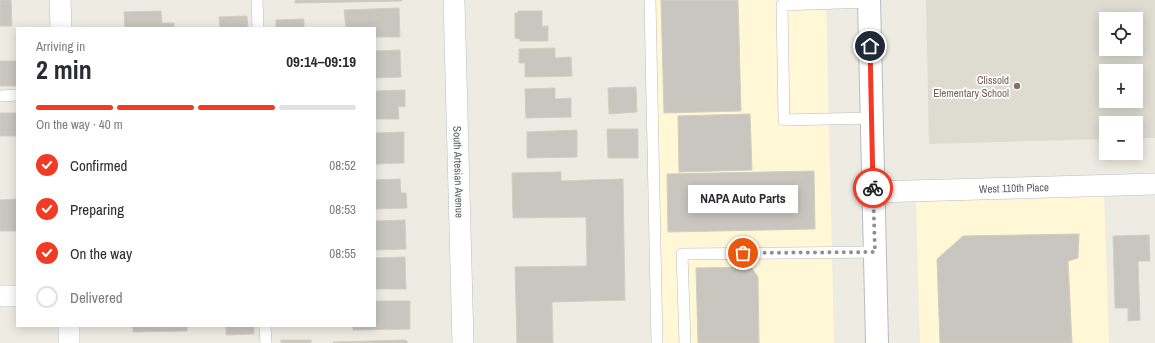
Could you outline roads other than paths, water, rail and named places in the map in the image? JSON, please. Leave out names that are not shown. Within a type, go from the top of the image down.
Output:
[{"type":"main road","points":[[869,1],[877,343]]},
{"type":"street","points":[[60,0],[61,27]]},
{"type":"street","name":"South Artesian Avenue","points":[[454,0],[463,343]]},
{"type":"street","name":"West 110th Place","points":[[873,192],[1155,184]]},
{"type":"street","points":[[0,296],[16,296]]},
{"type":"street","points":[[68,327],[69,343]]},
{"type":"lane","points":[[257,0],[258,27]]},
{"type":"lane","points":[[650,0],[657,343]]},
{"type":"lane","points":[[869,1],[782,4],[784,120],[871,118]]},
{"type":"lane","points":[[0,96],[16,95]]},
{"type":"lane","points":[[685,343],[682,254],[875,252]]},
{"type":"lane","points":[[265,327],[266,343]]},
{"type":"place","name":"Clissold Elementary School","points":[[1017,86]]},
{"type":"place","name":"NAPA Auto Parts","points":[[743,253]]}]
